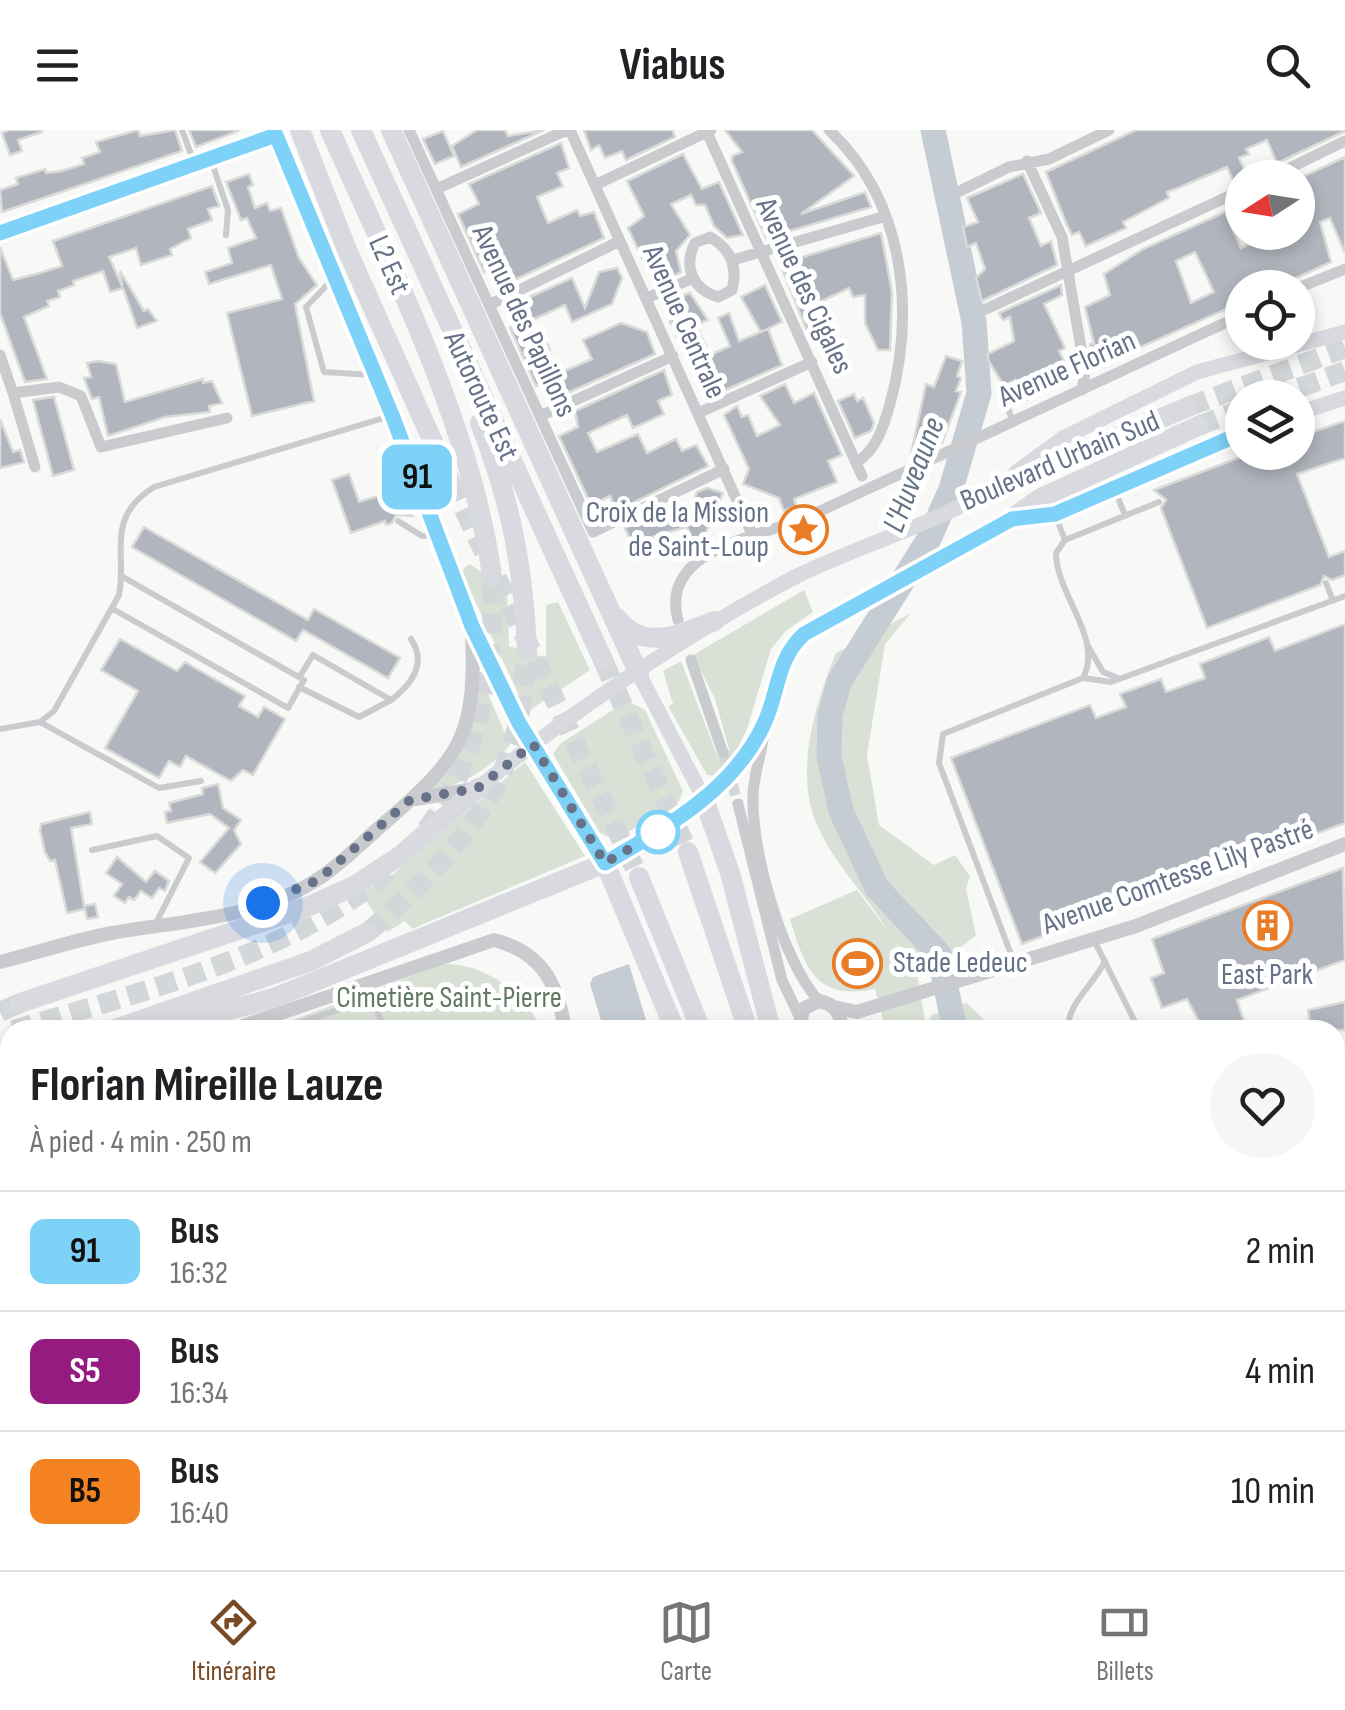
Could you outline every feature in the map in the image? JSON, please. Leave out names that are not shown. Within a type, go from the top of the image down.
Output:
[{"type":"highway","name":"Autoroute Est","points":[[300,130],[348,250],[451,482]]},
{"type":"highway","name":"L2 Est","points":[[330,130],[414,320],[463,454],[485,522],[492,576]]},
{"type":"highway","name":"Autoroute Est","points":[[361,130],[603,660]]},
{"type":"highway","points":[[392,130],[639,674]]},
{"type":"highway","name":"L2 Est","points":[[419,263],[502,481],[523,571],[526,650]]},
{"type":"highway","name":"Boulevard Urbain Sud","points":[[990,490],[1188,407]]},
{"type":"highway","name":"Boulevard Urbain Sud","points":[[1012,519],[1041,498],[1198,426]]},
{"type":"highway","points":[[608,608],[634,634],[652,640],[716,621]]},
{"type":"highway","points":[[20,1004],[354,886],[401,856],[478,788]]},
{"type":"highway","points":[[704,798],[730,873],[768,1020]]},
{"type":"highway","points":[[688,852],[745,1020]]},
{"type":"highway","points":[[193,1020],[274,998],[605,863],[672,1020]]},
{"type":"highway","points":[[639,877],[697,1020]]},
{"type":"highway","points":[[141,1020],[311,962],[368,932]]},
{"type":"main road","points":[[275,132],[440,534],[472,626],[533,744],[605,863]]},
{"type":"main road","points":[[1315,337],[1345,332]]},
{"type":"main road","points":[[990,490],[1063,438],[1226,360]]},
{"type":"main road","points":[[1315,408],[1345,398]]},
{"type":"main road","points":[[1012,519],[1055,514],[1225,440]]},
{"type":"main road","name":"Boulevard Urbain Sud","points":[[478,788],[533,744],[716,621],[799,575],[990,490]]},
{"type":"main road","name":"Boulevard Urbain Sud","points":[[605,863],[704,798],[736,770],[765,723],[784,658],[793,645],[820,624],[1012,519]]},
{"type":"main road","points":[[639,674],[704,798]]},
{"type":"street","name":"Avenue des Papillons","points":[[409,130],[593,532],[724,470]]},
{"type":"street","points":[[436,189],[568,130]]},
{"type":"street","name":"Avenue Centrale","points":[[568,130],[752,534]]},
{"type":"street","points":[[829,130],[866,172],[886,216],[902,280],[902,338],[888,411],[871,451],[856,462]]},
{"type":"street","points":[[960,191],[1027,161],[1049,159],[1108,130]]},
{"type":"street","points":[[595,185],[709,131]]},
{"type":"street","name":"Avenue des Cigales","points":[[709,131],[862,476]]},
{"type":"street","points":[[0,233],[196,166],[275,132]]},
{"type":"street","points":[[1307,160],[1345,142]]},
{"type":"street","points":[[1027,161],[1062,238],[1085,371],[1082,390]]},
{"type":"street","points":[[986,309],[1225,198]]},
{"type":"street","points":[[733,260],[886,216]]},
{"type":"street","points":[[710,237],[722,244],[733,260],[732,290],[718,297],[706,293],[692,278],[689,255],[695,243],[710,237]]},
{"type":"street","points":[[489,305],[620,241]]},
{"type":"street","points":[[1315,281],[1345,269]]},
{"type":"street","points":[[647,298],[692,278]]},
{"type":"street","name":"Avenue Florian","points":[[678,620],[675,595],[687,568],[752,534],[764,534],[803,519],[1225,323]]},
{"type":"street","points":[[0,355],[35,467]]},
{"type":"street","points":[[540,416],[672,356]]},
{"type":"street","points":[[698,412],[812,362]]},
{"type":"street","points":[[13,393],[59,387],[80,396],[101,447],[227,418]]},
{"type":"street","points":[[0,962],[112,933],[153,930],[263,903],[318,880],[452,759],[475,686],[472,626]]},
{"type":"street","points":[[691,660],[723,753]]},
{"type":"street","points":[[765,723],[755,773],[754,825],[782,940],[800,978],[819,1001],[803,1009],[800,1020]]},
{"type":"street","points":[[410,800],[478,788]]},
{"type":"street","points":[[738,804],[782,980],[798,1020]]},
{"type":"street","name":"Avenue Comtesse Lily Pastré","points":[[819,1001],[857,1012],[975,979],[1242,887],[1345,844]]},
{"type":"street","points":[[260,1020],[494,940],[512,945],[544,968],[555,986],[563,1020]]},
{"type":"street","points":[[834,1007],[838,1020]]},
{"type":"street","name":"Avenue Comtesse Lily Pastré","points":[[848,1020],[857,1012]]},
{"type":"lane","points":[[182,130],[196,166]]},
{"type":"lane","points":[[212,160],[228,210],[226,235]]},
{"type":"lane","points":[[335,278],[306,307],[324,372],[376,376]]},
{"type":"lane","points":[[1011,386],[1008,408],[1012,420]]},
{"type":"lane","points":[[0,729],[40,722],[54,711],[113,609],[123,577],[118,538],[139,496],[154,487],[392,415]]},
{"type":"lane","points":[[387,492],[399,466],[410,462]]},
{"type":"lane","points":[[1114,488],[1125,514]]},
{"type":"lane","points":[[1119,679],[1103,672],[1087,645],[1056,561],[1065,540],[1159,502]]},
{"type":"lane","points":[[1055,514],[1065,540]]},
{"type":"lane","points":[[398,521],[422,536],[440,534]]},
{"type":"lane","points":[[113,609],[288,708],[304,679],[123,577]]},
{"type":"lane","points":[[1326,583],[1333,601]]},
{"type":"lane","points":[[1016,966],[940,762],[943,734],[1083,678],[1099,683],[1119,679],[1345,596]]},
{"type":"lane","points":[[299,687],[359,717],[403,690],[418,666],[419,651],[411,639]]},
{"type":"lane","points":[[1083,678],[1089,662],[1087,645]]},
{"type":"lane","points":[[300,676],[313,655],[391,700]]},
{"type":"lane","points":[[40,722],[159,788],[201,781]]},
{"type":"lane","points":[[92,850],[157,836],[189,858],[153,930]]},
{"type":"lane","points":[[1094,939],[1135,1020]]},
{"type":"lane","points":[[1071,1020],[1076,1002],[1094,983],[1105,961]]},
{"type":"lane","points":[[308,1020],[361,1002],[377,1011],[381,1020]]},
{"type":"green space","points":[[469,564],[507,588],[509,646],[546,658],[546,605],[558,602],[590,670],[530,710],[525,708],[461,571]]},
{"type":"green space","points":[[804,590],[813,612],[786,631],[771,649],[747,729],[736,752],[716,776],[707,775],[668,706],[673,704],[663,671],[681,661],[719,760],[729,749],[715,699],[693,655]]},
{"type":"green space","points":[[911,613],[885,644],[867,755],[879,825],[934,865],[955,855],[970,876],[966,889],[976,935],[954,953],[921,970],[894,940],[917,972],[925,1020],[883,1020],[875,989],[839,990],[826,985],[808,966],[790,919],[857,890],[888,931],[822,835],[809,800],[810,735],[836,653]]},
{"type":"green space","points":[[478,670],[510,745],[474,775],[430,790],[465,742]]},
{"type":"green space","points":[[627,701],[645,710],[683,791],[679,801],[615,840],[600,833],[553,754],[561,743]]},
{"type":"green space","points":[[525,762],[585,856],[412,929],[405,921],[387,932],[361,893],[393,874]]},
{"type":"green space","name":"Cimetière Saint-Pierre","points":[[443,964],[474,969],[502,983],[537,1020],[293,1020]]},
{"type":"green space","points":[[967,1003],[985,1020],[930,1020],[932,1015]]},
{"type":"shaded area","points":[[629,964],[646,1020],[601,1020],[590,984],[593,977]]},
{"type":"building","points":[[138,130],[140,136],[175,130],[182,151],[2,212],[0,190],[18,184],[16,178],[84,164],[82,158],[100,152],[96,142]]},
{"type":"building","points":[[189,130],[238,130],[238,131],[196,147]]},
{"type":"building","points":[[477,130],[505,130],[508,136],[544,130],[461,167],[452,146]]},
{"type":"building","points":[[584,130],[672,130],[675,137],[626,160],[622,151],[605,158],[599,145],[591,150]]},
{"type":"building","points":[[725,130],[812,130],[854,176],[801,214],[865,192],[871,207],[766,238],[732,161],[732,156],[742,152]]},
{"type":"building","points":[[1136,130],[1345,130],[1283,160],[1276,160],[1267,140],[1246,149],[1249,154],[1240,160],[1225,160],[1225,168],[1167,192],[1169,198],[1123,222],[1126,228],[1086,246],[1079,232],[1072,235],[1046,172]]},
{"type":"building","points":[[443,131],[454,156],[435,164],[423,139]]},
{"type":"building","points":[[42,132],[18,140],[22,151],[10,155],[2,133]]},
{"type":"building","points":[[561,143],[569,168],[557,173],[563,186],[537,197],[548,223],[577,210],[580,216],[594,212],[604,238],[512,281],[504,263],[484,272],[458,214],[479,204],[469,184]]},
{"type":"building","points":[[683,154],[702,189],[719,182],[743,235],[727,238],[714,226],[705,205],[696,205],[691,195],[671,204],[690,235],[676,251],[681,272],[671,277],[646,267],[628,228],[644,216],[627,181]]},
{"type":"building","points":[[1345,157],[1345,253],[1330,218],[1320,222],[1331,262],[1313,270],[1225,270],[1225,310],[1094,368],[1090,344],[1094,344],[1085,307],[1110,295],[1104,274],[1143,249],[1225,212],[1225,250],[1315,250],[1315,171]],"holes":[[[1195,252],[1214,292],[1191,303],[1176,261]]]},
{"type":"building","points":[[249,174],[253,185],[248,187],[255,208],[267,203],[270,211],[281,208],[299,258],[317,285],[295,304],[314,401],[252,416],[227,313],[282,299],[271,265],[209,284],[205,272],[232,263],[228,248],[256,238],[247,218],[241,220],[226,182]]},
{"type":"building","points":[[1023,174],[1041,213],[1029,218],[1041,246],[1051,241],[1057,265],[982,301],[976,278],[985,269],[976,243],[967,247],[963,227],[978,222],[967,198]]},
{"type":"building","points":[[212,186],[219,206],[208,209],[212,220],[188,229],[191,238],[170,249],[172,255],[141,265],[136,248],[109,257],[122,286],[120,271],[144,311],[148,309],[157,321],[137,328],[123,288],[110,292],[103,271],[73,281],[74,285],[58,291],[60,297],[47,301],[49,306],[24,317],[47,379],[25,382],[0,313],[0,247],[13,280],[40,273],[62,266],[53,241]]},
{"type":"building","points":[[881,233],[892,292],[890,350],[878,350],[865,323],[865,295],[853,297],[849,288],[813,305],[825,331],[810,338],[780,264]]},
{"type":"building","points":[[617,268],[622,278],[612,304],[572,322],[565,305],[530,321],[521,301],[572,278],[585,308],[599,272]]},
{"type":"building","points":[[765,285],[782,322],[761,332],[741,297]]},
{"type":"building","points":[[1061,285],[1062,295],[1044,304],[1065,348],[1059,351],[1067,367],[1058,371],[1063,384],[1025,401],[1015,380],[1004,386],[988,360],[988,354],[1014,341],[1010,317],[1003,320],[999,313]]},
{"type":"building","points":[[690,293],[708,320],[696,325],[710,355],[730,346],[718,318],[729,313],[739,341],[768,329],[782,365],[721,392],[709,356],[692,364],[670,322],[680,296]]},
{"type":"building","points":[[529,319],[539,342],[545,339],[550,350],[545,352],[556,377],[536,386],[510,328]]},
{"type":"building","points":[[621,323],[647,332],[655,354],[563,395],[555,375],[592,359],[583,340]]},
{"type":"building","points":[[946,356],[962,361],[956,391],[961,392],[942,443],[932,439],[911,454],[926,384],[934,387]]},
{"type":"building","points":[[87,363],[116,364],[125,402],[203,379],[203,383],[212,381],[222,403],[209,406],[210,412],[165,417],[108,436],[99,397],[92,399],[84,378],[91,377]]},
{"type":"building","points":[[664,370],[672,395],[658,401],[664,414],[633,428],[627,415],[588,433],[597,452],[638,434],[647,453],[676,439],[682,451],[696,445],[708,466],[620,509],[615,508],[610,496],[591,505],[559,436],[578,427],[575,411]]},
{"type":"building","points":[[785,384],[794,403],[814,393],[842,455],[828,461],[837,482],[794,499],[796,506],[784,511],[779,498],[743,484],[749,469],[724,415],[737,406],[742,417],[748,415],[757,436],[780,425],[760,396]]},
{"type":"building","points":[[854,394],[857,401],[863,398],[874,423],[871,431],[855,438],[838,401]]},
{"type":"building","points":[[54,397],[74,470],[53,476],[33,400]]},
{"type":"building","points":[[0,419],[13,452],[20,450],[24,462],[0,468]]},
{"type":"building","points":[[1345,421],[1345,458],[1315,468],[1315,431]]},
{"type":"building","points":[[1225,463],[1225,470],[1309,470],[1297,474],[1329,557],[1345,551],[1345,575],[1332,580],[1324,576],[1320,585],[1207,628],[1161,508],[1166,500],[1154,490]]},
{"type":"building","points":[[349,474],[359,502],[381,495],[389,499],[403,487],[413,516],[396,515],[392,523],[386,525],[385,521],[351,533],[332,480]]},
{"type":"building","points":[[707,488],[723,493],[698,551],[685,523],[697,492]]},
{"type":"building","points":[[676,503],[686,527],[632,543],[625,528]]},
{"type":"building","points":[[144,527],[308,620],[314,609],[400,658],[388,678],[303,630],[296,641],[132,547]]},
{"type":"building","points":[[1345,624],[1345,823],[1022,944],[951,758],[1090,705],[1096,718],[1126,707],[1120,694],[1161,679],[1166,692],[1205,678],[1200,664],[1269,637],[1275,651]]},
{"type":"building","points":[[120,639],[177,671],[185,662],[245,696],[239,706],[258,717],[264,707],[285,719],[253,775],[243,770],[231,781],[186,756],[180,767],[169,761],[159,778],[105,748],[138,691],[101,670]]},
{"type":"building","points":[[218,784],[223,808],[241,820],[234,830],[241,844],[215,873],[200,862],[229,828],[210,814],[167,823],[165,812],[171,811],[169,803],[203,794],[202,788]]},
{"type":"building","points":[[90,812],[92,824],[71,828],[84,906],[95,904],[98,917],[87,919],[85,909],[67,913],[55,860],[50,861],[45,852],[40,830],[41,824]]},
{"type":"building","points":[[117,857],[146,882],[155,871],[169,881],[165,891],[159,888],[152,898],[141,891],[125,903],[114,896],[122,884],[106,873]]},
{"type":"building","name":"East Park","points":[[1343,868],[1345,960],[1237,1000],[1244,1020],[1198,1020],[1187,999],[1162,1008],[1151,978],[1164,973],[1152,939]]},
{"type":"building","points":[[1345,1002],[1345,1020],[1310,1020],[1308,1010]]},
{"type":"waterway","name":"L'Huveaune","points":[[933,130],[974,322],[979,393],[951,489],[929,539],[839,682],[830,716],[829,756],[841,811],[877,888],[939,954],[953,1020]]},
{"type":"tunnel","points":[[1188,407],[1345,348]]},
{"type":"tunnel","points":[[1315,382],[1345,371]]},
{"type":"tunnel","points":[[1198,426],[1225,416]]},
{"type":"tunnel","points":[[451,482],[484,552]]},
{"type":"tunnel","points":[[426,830],[459,774],[480,709],[491,641],[492,576]]},
{"type":"tunnel","points":[[497,578],[639,877]]},
{"type":"tunnel","points":[[368,932],[434,870],[489,797],[516,731],[527,650]]},
{"type":"tunnel","points":[[603,660],[688,852]]},
{"type":"tunnel","points":[[723,753],[738,804]]},
{"type":"tunnel","points":[[47,1020],[161,986],[261,948],[352,900],[390,870]]},
{"type":"tunnel","points":[[0,1012],[20,1003]]},
{"type":"bus line","name":"91","points":[[0,233],[276,135],[440,534],[472,626],[519,723],[605,863],[658,832],[736,770],[765,723],[784,658],[804,634],[1012,519],[1055,514],[1225,440]]},
{"type":"place","name":"Croix de la Mission de Saint-Loup","points":[[804,530]]},
{"type":"place","name":"East Park","points":[[1267,926]]},
{"type":"place","name":"Stade Ledeuc","points":[[858,963]]},
{"type":"route","points":[[263,903],[318,880],[410,800],[478,788],[533,744],[605,863],[658,832]]}]
